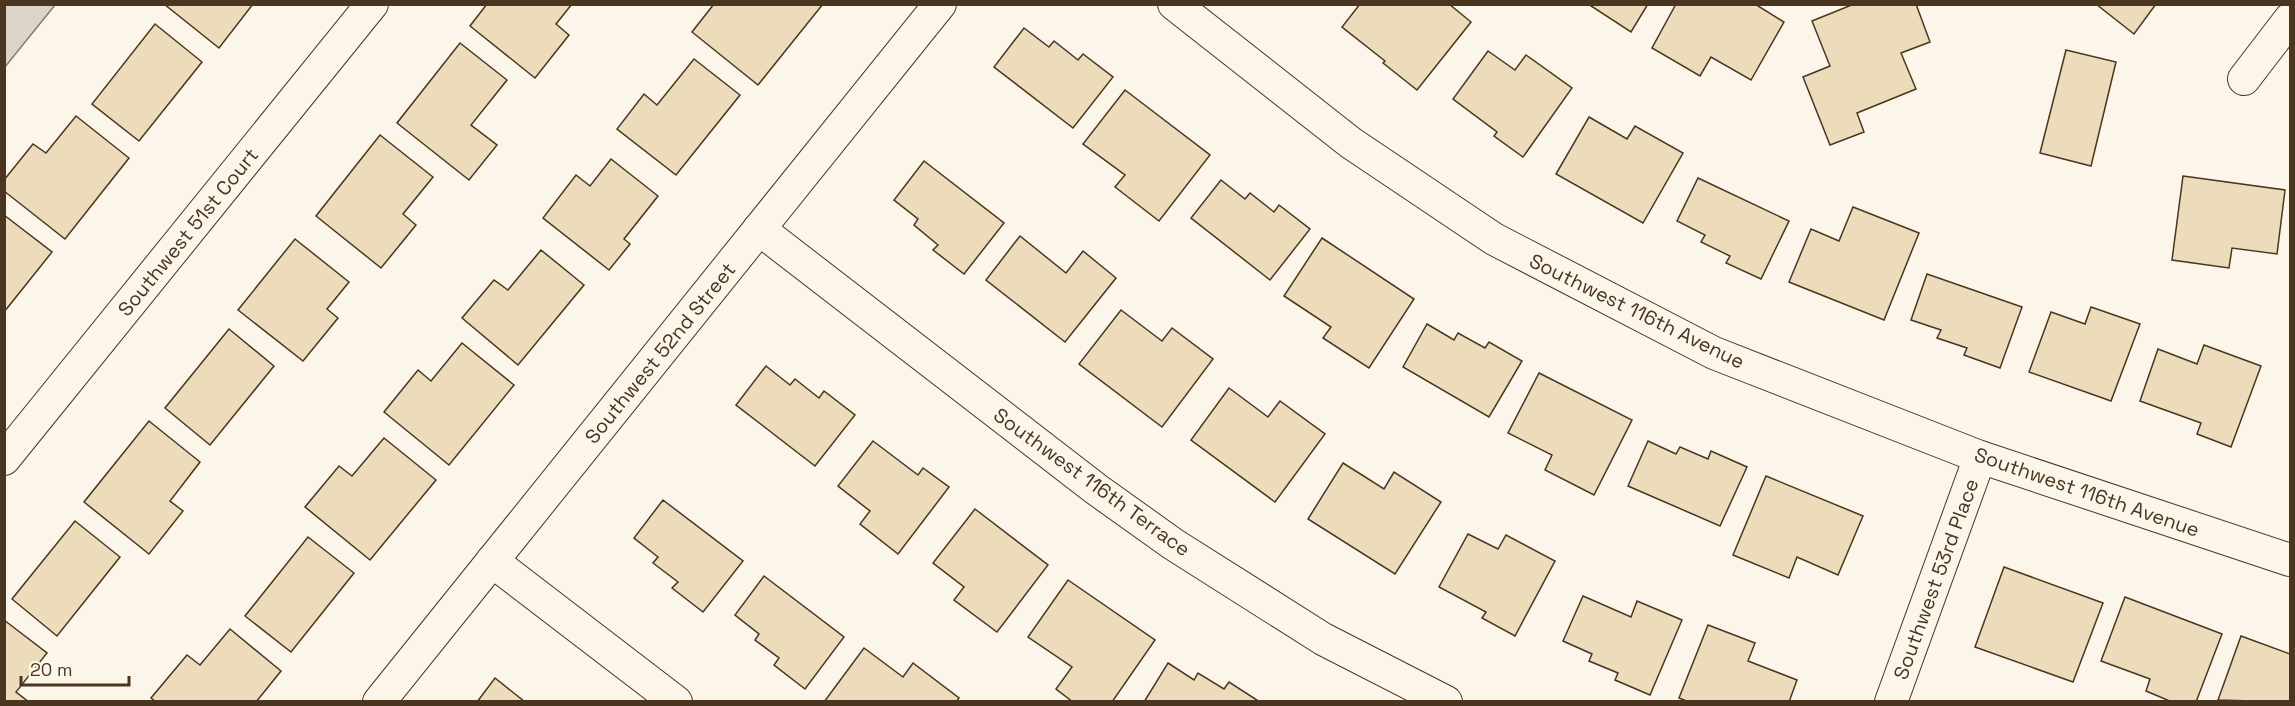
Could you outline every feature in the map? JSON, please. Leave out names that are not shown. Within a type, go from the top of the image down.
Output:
[{"type":"street","name":"Southwest 51st Court","points":[[4,459],[372,4]]},
{"type":"street","name":"Southwest 52nd Street","points":[[379,702],[940,4]]},
{"type":"street","name":"Southwest 116th Avenue","points":[[1174,4],[1351,143],[1494,239],[1714,353],[1980,457],[2290,560]]},
{"type":"street","points":[[2244,80],[2290,19]]},
{"type":"street","name":"Southwest 116th Terrace","points":[[759,230],[1096,489],[1173,544],[1323,639],[1446,702]]},
{"type":"street","name":"Southwest 53rd Place","points":[[1891,702],[1980,457]]},
{"type":"street","points":[[492,561],[676,702]]},
{"type":"shaded area","points":[[4,5],[55,5],[5,67]]},
{"type":"building","points":[[164,4],[253,4],[219,48]]},
{"type":"building","points":[[487,4],[572,4],[556,24],[569,35],[535,78],[470,26]]},
{"type":"building","points":[[714,4],[823,4],[758,85],[692,32]]},
{"type":"building","points":[[1360,4],[1449,4],[1471,22],[1417,90],[1342,27]]},
{"type":"building","points":[[1588,4],[1648,4],[1631,32]]},
{"type":"building","points":[[1676,4],[1755,4],[1784,22],[1751,80],[1711,57],[1700,76],[1652,48]]},
{"type":"building","points":[[1854,4],[1916,4],[1930,42],[1901,53],[1916,89],[1857,113],[1864,132],[1830,145],[1803,77],[1830,66],[1812,21]]},
{"type":"building","points":[[2096,4],[2156,4],[2134,34]]},
{"type":"building","points":[[155,24],[202,62],[139,141],[92,104]]},
{"type":"building","points":[[1024,28],[1049,47],[1054,41],[1078,60],[1083,54],[1113,77],[1073,128],[994,67]]},
{"type":"building","points":[[460,43],[507,80],[471,125],[497,145],[469,180],[397,123]]},
{"type":"building","points":[[2066,50],[2116,62],[2091,166],[2040,153]]},
{"type":"building","points":[[1488,51],[1515,70],[1526,55],[1572,88],[1523,157],[1494,136],[1497,132],[1453,99]]},
{"type":"building","points":[[694,59],[740,95],[676,175],[617,129],[644,94],[657,105]]},
{"type":"building","points":[[1125,90],[1210,155],[1159,221],[1115,187],[1125,175],[1083,144]]},
{"type":"building","points":[[76,116],[129,158],[65,239],[4,191],[4,180],[33,144],[46,153]]},
{"type":"building","points":[[1589,117],[1627,139],[1635,126],[1683,153],[1643,223],[1556,174]]},
{"type":"building","points":[[380,135],[433,177],[403,214],[416,225],[381,268],[316,216]]},
{"type":"building","points":[[611,159],[658,196],[624,239],[630,244],[609,270],[543,218],[576,175],[590,186]]},
{"type":"building","points":[[924,161],[1004,223],[964,274],[933,250],[938,245],[914,225],[918,219],[894,200]]},
{"type":"building","points":[[2183,176],[2285,190],[2277,254],[2232,248],[2229,268],[2172,260]]},
{"type":"building","points":[[1698,178],[1789,221],[1761,279],[1726,263],[1730,256],[1701,242],[1705,235],[1677,221]]},
{"type":"building","points":[[1221,180],[1245,199],[1250,193],[1274,212],[1279,205],[1310,229],[1270,280],[1191,218]]},
{"type":"building","points":[[1853,207],[1919,233],[1884,320],[1789,282],[1811,229],[1839,241]]},
{"type":"building","points":[[4,215],[52,252],[4,312]]},
{"type":"building","points":[[1020,236],[1066,273],[1083,251],[1116,278],[1065,342],[986,280]]},
{"type":"building","points":[[1322,238],[1414,299],[1369,368],[1323,338],[1331,327],[1284,296]]},
{"type":"building","points":[[295,239],[349,282],[327,309],[338,318],[303,361],[238,310]]},
{"type":"building","points":[[541,250],[584,285],[518,365],[462,318],[494,280],[508,290]]},
{"type":"building","points":[[1927,274],[2022,307],[2000,368],[1964,355],[1967,348],[1937,338],[1941,330],[1911,320]]},
{"type":"building","points":[[2091,307],[2140,324],[2111,401],[2029,372],[2051,312],[2085,324]]},
{"type":"building","points":[[1121,310],[1162,341],[1172,328],[1213,359],[1162,427],[1079,364]]},
{"type":"building","points":[[1427,324],[1454,340],[1458,333],[1485,348],[1489,342],[1522,361],[1489,417],[1403,367]]},
{"type":"building","points":[[229,329],[274,366],[210,445],[165,408]]},
{"type":"building","points":[[462,343],[514,385],[449,465],[384,412],[418,370],[431,381]]},
{"type":"building","points":[[2204,345],[2261,366],[2231,447],[2197,434],[2201,423],[2140,401],[2158,349],[2197,364]]},
{"type":"building","points":[[766,366],[790,385],[795,379],[819,398],[824,391],[855,415],[815,466],[736,405]]},
{"type":"building","points":[[1539,373],[1632,420],[1594,495],[1545,470],[1552,455],[1508,433]]},
{"type":"building","points":[[1229,388],[1268,417],[1280,401],[1325,434],[1275,502],[1191,440]]},
{"type":"building","points":[[149,421],[200,462],[170,501],[183,511],[149,554],[84,502]]},
{"type":"building","points":[[384,438],[436,480],[370,560],[305,507],[339,466],[352,476]]},
{"type":"building","points":[[873,441],[918,475],[923,468],[949,487],[898,554],[860,524],[870,511],[838,486]]},
{"type":"building","points":[[1648,441],[1676,454],[1680,447],[1708,459],[1711,451],[1747,467],[1720,526],[1628,486]]},
{"type":"building","points":[[1343,463],[1384,489],[1394,472],[1441,502],[1395,574],[1308,519]]},
{"type":"building","points":[[1766,476],[1863,516],[1838,575],[1797,557],[1789,578],[1733,555]]},
{"type":"building","points":[[663,500],[743,561],[703,612],[672,588],[678,582],[653,563],[658,557],[634,538]]},
{"type":"building","points":[[975,509],[1048,565],[997,632],[954,600],[964,587],[933,563]]},
{"type":"building","points":[[75,521],[120,557],[57,636],[12,599]]},
{"type":"building","points":[[1468,534],[1498,549],[1506,535],[1555,561],[1515,636],[1482,618],[1486,612],[1439,587]]},
{"type":"building","points":[[308,537],[354,573],[291,652],[245,616]]},
{"type":"building","points":[[2004,567],[2103,603],[2073,682],[1975,647]]},
{"type":"building","points":[[764,576],[844,637],[805,689],[774,665],[779,658],[755,640],[759,634],[735,615]]},
{"type":"building","points":[[1068,580],[1155,640],[1112,702],[1073,702],[1056,689],[1072,667],[1028,637]]},
{"type":"building","points":[[1583,596],[1631,617],[1637,601],[1682,620],[1650,695],[1615,680],[1618,673],[1589,661],[1592,654],[1563,641]]},
{"type":"building","points":[[2125,597],[2222,634],[2196,702],[2172,702],[2146,691],[2150,679],[2101,661]]},
{"type":"building","points":[[4,620],[47,653],[16,692],[29,702],[4,702]]},
{"type":"building","points":[[1708,625],[1755,643],[1748,661],[1797,680],[1789,702],[1689,702],[1679,698]]},
{"type":"building","points":[[230,629],[281,671],[256,702],[156,702],[151,698],[187,655],[200,665]]},
{"type":"building","points":[[2241,636],[2290,654],[2290,702],[2218,700]]},
{"type":"building","points":[[864,648],[903,677],[913,663],[959,698],[956,702],[824,702]]},
{"type":"building","points":[[1168,663],[1194,680],[1198,673],[1224,689],[1229,682],[1260,702],[1144,702]]},
{"type":"building","points":[[495,678],[525,702],[477,702]]}]
